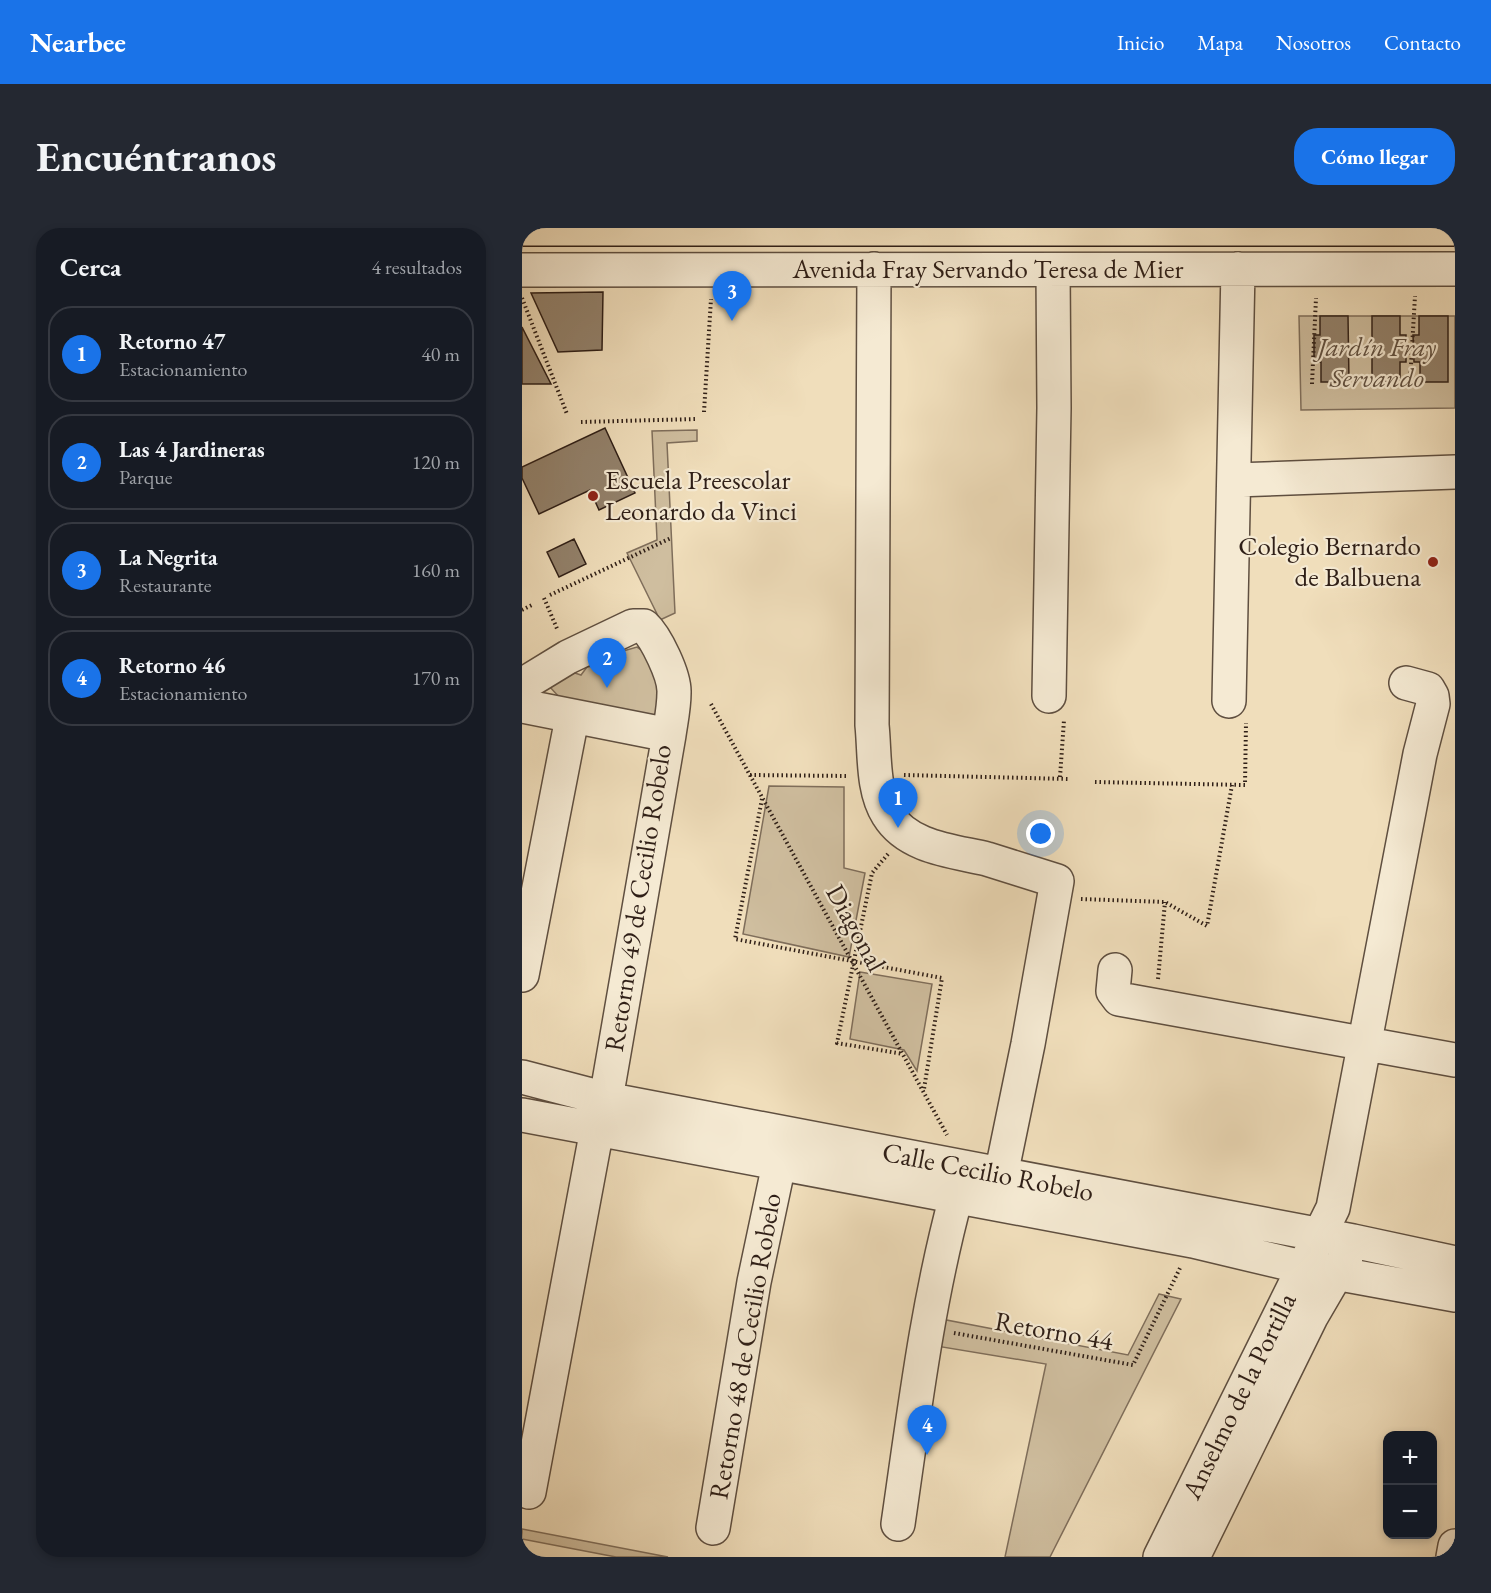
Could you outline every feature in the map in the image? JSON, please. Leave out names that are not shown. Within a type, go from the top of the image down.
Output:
[{"type":"main road","name":"Avenida Fray Servando Teresa de Mier","points":[[522,229],[1455,229]]},
{"type":"street","points":[[874,269],[872,725],[880,799],[897,825],[938,849],[986,859],[1057,881],[1029,1044],[1001,1175]]},
{"type":"street","points":[[1229,701],[1238,269]]},
{"type":"street","name":"Avenida Fray Servando Teresa de Mier","points":[[522,270],[1455,269]]},
{"type":"street","points":[[1049,696],[1054,408],[1053,270]]},
{"type":"street","points":[[1235,480],[1455,472]]},
{"type":"street","points":[[522,685],[568,657],[633,627],[644,626],[655,640],[672,680],[674,692],[669,735]]},
{"type":"street","name":"Anselmo de la Portilla","points":[[1160,1557],[1333,1208],[1420,754],[1433,704],[1428,688],[1406,683]]},
{"type":"street","name":"Retorno 49 de Cecilio Robelo","points":[[522,706],[572,718],[669,735],[602,1114],[530,1492],[523,1490]]},
{"type":"street","points":[[522,975],[572,718]]},
{"type":"street","points":[[1115,970],[1113,991],[1119,999],[1455,1059]]},
{"type":"street","name":"Calle Cecilio Robelo","points":[[522,1077],[602,1114],[779,1164],[872,1166]]},
{"type":"street","name":"Calle Cecilio Robelo","points":[[522,1115],[602,1114],[962,1183],[1302,1267],[1455,1295]]},
{"type":"street","name":"Retorno 48 de Cecilio Robelo","points":[[712,1528],[754,1282],[779,1164]]},
{"type":"street","name":"Calle Cecilio Robelo","points":[[962,1183],[1001,1175],[1353,1241],[1455,1263]]},
{"type":"street","points":[[898,1524],[927,1328],[941,1251],[962,1183]]},
{"type":"street","name":"Anselmo de la Portilla","points":[[1193,1557],[1311,1317],[1338,1273],[1353,1241]]},
{"type":"street","points":[[1453,1557],[1455,1546]]},
{"type":"path","points":[[1311,384],[1317,269]]},
{"type":"path","points":[[1410,382],[1417,269]]},
{"type":"path","points":[[704,412],[712,270]]},
{"type":"path","points":[[522,298],[567,414]]},
{"type":"path","points":[[581,422],[697,419]]},
{"type":"path","points":[[550,595],[671,538]]},
{"type":"path","points":[[522,610],[532,605]]},
{"type":"path","points":[[1049,696],[1065,712],[1060,777]]},
{"type":"path","points":[[1095,782],[1245,785],[1246,702],[1229,701]]},
{"type":"path","name":"Diagonal","points":[[711,704],[923,1091],[962,1183]]},
{"type":"path","points":[[750,775],[1060,777],[1069,779]]},
{"type":"path","points":[[1057,881],[1079,899],[1165,902],[1207,926],[1232,785]]},
{"type":"path","points":[[762,798],[735,939],[942,978],[923,1091]]},
{"type":"path","points":[[897,825],[872,873],[837,1043],[903,1054]]},
{"type":"path","points":[[1115,970],[1158,980],[1165,902]]},
{"type":"path","name":"Retorno 44","points":[[927,1328],[1133,1365],[1168,1296]]},
{"type":"green space","name":"Jardín Fray Servando","points":[[1299,316],[1455,316],[1455,408],[1301,410]]},
{"type":"green space","points":[[697,430],[697,441],[667,443],[675,613],[660,620],[627,553],[657,540],[652,431]]},
{"type":"green space","points":[[637,647],[646,654],[656,673],[659,695],[658,728],[560,698],[549,686],[572,672],[581,675],[587,667],[600,665],[606,656]]},
{"type":"green space","points":[[769,786],[844,787],[844,868],[865,873],[849,957],[743,934]]},
{"type":"green space","points":[[860,972],[932,984],[917,1071],[904,1050],[850,1039]]},
{"type":"green space","points":[[1159,1294],[1181,1299],[1050,1557],[1005,1557],[1046,1364],[936,1346],[941,1319],[1128,1355]]},
{"type":"green space","points":[[522,1529],[668,1557],[616,1557],[522,1539]]},
{"type":"building","points":[[603,292],[602,350],[558,352],[531,293]]},
{"type":"building","points":[[1320,316],[1348,316],[1349,382],[1321,382],[1321,362],[1314,363],[1314,335],[1320,335]]},
{"type":"building","points":[[1372,316],[1400,316],[1400,335],[1406,335],[1406,362],[1400,362],[1400,382],[1372,382]]},
{"type":"building","points":[[1419,316],[1448,316],[1448,382],[1420,382],[1420,362],[1414,362],[1413,335],[1419,335]]},
{"type":"building","points":[[522,327],[551,384],[522,384]]},
{"type":"building","points":[[605,428],[635,493],[599,510],[590,490],[539,514],[522,478],[522,467]]},
{"type":"building","points":[[574,539],[586,564],[559,577],[547,552]]},
{"type":"place","name":"La Negrita","points":[[732,321]]},
{"type":"place","name":"Escuela Preescolar Leonardo da Vinci","points":[[593,496]]},
{"type":"place","name":"Colegio Bernardo de Balbuena","points":[[1433,562]]},
{"type":"place","name":"Las 4 Jardineras","points":[[607,688]]},
{"type":"place","name":"Retorno 47","points":[[898,828]]},
{"type":"place","name":"Retorno 46","points":[[927,1455]]}]
